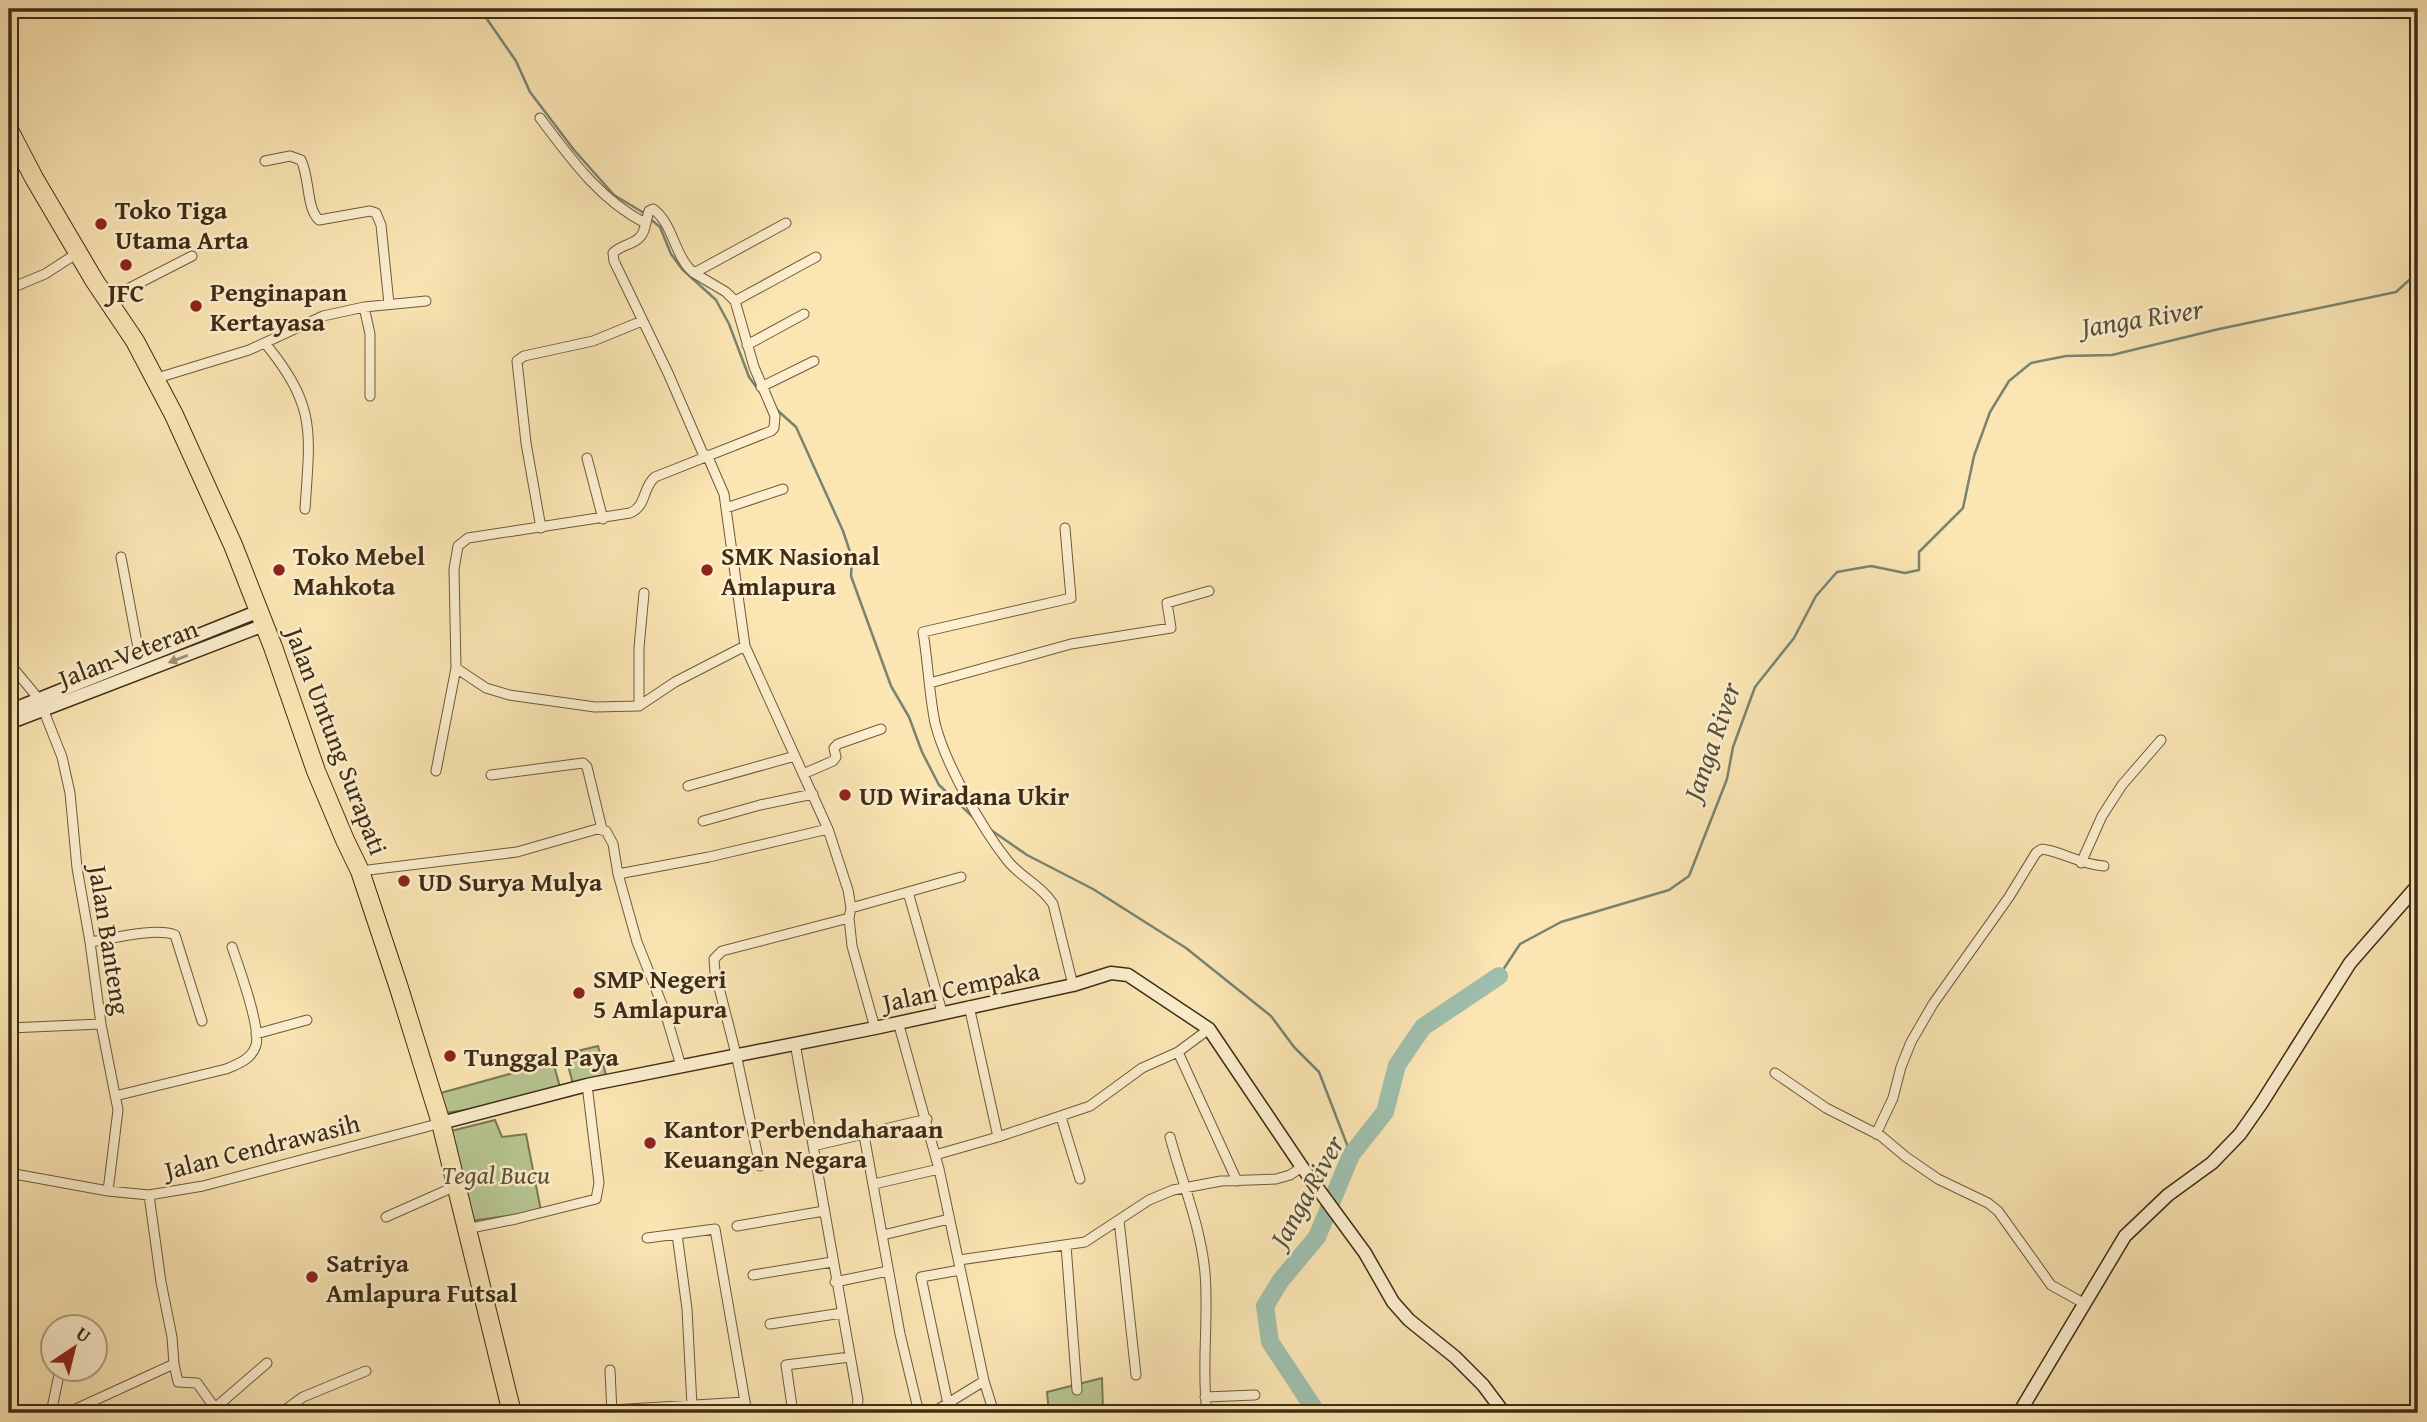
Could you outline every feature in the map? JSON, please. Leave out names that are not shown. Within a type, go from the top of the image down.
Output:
[{"type":"highway","name":"Jalan Untung Surapati","points":[[9,130],[34,178],[135,341],[174,415],[214,500],[261,618],[316,771],[360,871],[441,1123],[512,1413]]},
{"type":"street","points":[[540,118],[590,183],[613,203],[647,218]]},
{"type":"street","points":[[265,161],[290,156],[301,160],[307,178],[311,208],[319,220],[370,211],[376,213],[382,237],[389,304]]},
{"type":"street","points":[[436,771],[456,668],[454,569],[458,545],[468,538],[603,519],[638,510],[649,482],[655,477],[706,455],[764,435],[774,428],[775,416],[761,387],[735,301],[694,273],[685,263],[662,217],[654,209],[647,218],[642,236],[615,250],[613,257],[642,320],[706,455],[722,488],[745,646],[828,829],[848,890],[852,946],[875,1028]]},
{"type":"street","points":[[694,273],[786,223]]},
{"type":"street","points":[[9,289],[45,274],[79,252]]},
{"type":"street","points":[[108,299],[192,256]]},
{"type":"street","points":[[735,301],[816,257]]},
{"type":"street","points":[[154,379],[228,358],[323,316],[364,307],[426,301]]},
{"type":"street","points":[[364,307],[370,334],[370,396]]},
{"type":"street","points":[[747,345],[804,314]]},
{"type":"street","points":[[541,528],[526,443],[517,361],[524,355],[593,341],[642,320]]},
{"type":"street","points":[[265,343],[286,370],[306,411],[309,434],[305,509]]},
{"type":"street","points":[[761,387],[814,361]]},
{"type":"street","points":[[587,458],[603,519]]},
{"type":"street","points":[[726,508],[783,489]]},
{"type":"street","points":[[1065,528],[1072,598],[923,632],[936,727],[953,768],[982,822],[1008,862],[1032,881],[1053,904],[1073,985]]},
{"type":"street","points":[[121,557],[140,659]]},
{"type":"street","points":[[930,683],[1071,643],[1171,628],[1167,603],[1209,591]]},
{"type":"street","points":[[639,706],[639,648],[644,593]]},
{"type":"street","name":"Jalan Veteran","points":[[9,723],[41,704],[140,659],[261,618]]},
{"type":"street","name":"Jalan Veteran","points":[[9,711],[41,704],[261,618]]},
{"type":"street","points":[[456,668],[486,688],[509,695],[596,707],[639,706],[675,682],[745,646]]},
{"type":"street","name":"Jalan Banteng","points":[[9,663],[41,704],[62,757],[70,793],[76,868],[118,1110],[108,1191]]},
{"type":"street","points":[[803,774],[834,761],[834,748],[838,744],[881,729]]},
{"type":"street","points":[[2081,863],[2102,816],[2122,785],[2161,740]]},
{"type":"street","points":[[688,786],[795,756]]},
{"type":"street","points":[[491,775],[583,764],[587,767],[602,829],[610,835],[613,844],[618,874],[637,942],[665,1012],[681,1066]]},
{"type":"street","points":[[703,821],[813,794]]},
{"type":"street","points":[[360,871],[517,852],[602,829]]},
{"type":"street","points":[[618,874],[709,858],[828,829]]},
{"type":"street","points":[[1877,1134],[1893,1098],[1911,1042],[1933,1004],[2009,897],[2036,853],[2046,850],[2081,863],[2104,866]]},
{"type":"street","points":[[761,1166],[713,963],[717,954],[961,877]]},
{"type":"street","points":[[2019,1413],[2125,1236],[2168,1195],[2212,1163],[2240,1134],[2350,963],[2418,885]]},
{"type":"street","points":[[908,892],[942,1012]]},
{"type":"street","points":[[90,942],[153,933],[175,935],[202,1021]]},
{"type":"street","points":[[115,1096],[240,1064],[255,1049],[256,1034],[247,993],[232,947]]},
{"type":"street","name":"Jalan Cempaka","points":[[441,1123],[587,1085],[875,1028],[1073,985],[1111,973],[1128,975],[1147,985],[1209,1029],[1311,1180],[1365,1253],[1393,1302],[1409,1320],[1455,1357],[1483,1385],[1504,1413]]},
{"type":"street","points":[[970,1006],[998,1137]]},
{"type":"street","points":[[256,1034],[307,1020]]},
{"type":"street","points":[[898,1022],[927,1119],[984,1381],[994,1413]]},
{"type":"street","points":[[9,1028],[101,1024]]},
{"type":"street","points":[[935,1155],[1090,1106],[1142,1068],[1178,1052],[1209,1029]]},
{"type":"street","points":[[795,1043],[835,1282],[858,1400],[856,1413]]},
{"type":"street","points":[[1178,1052],[1237,1181]]},
{"type":"street","points":[[1775,1073],[1840,1116],[1877,1134],[1930,1174],[1988,1203],[1998,1211],[2051,1285],[2085,1304]]},
{"type":"street","points":[[466,1229],[596,1199],[599,1182],[587,1085]]},
{"type":"street","points":[[1061,1117],[1080,1179]]},
{"type":"street","points":[[813,1146],[927,1119]]},
{"type":"street","name":"Jalan Cendrawasih","points":[[9,1173],[108,1191],[149,1195],[203,1186],[441,1123]]},
{"type":"street","points":[[864,1135],[900,1334],[919,1413]]},
{"type":"street","points":[[1170,1138],[1197,1227],[1205,1273],[1207,1413]]},
{"type":"street","points":[[948,1404],[921,1277],[959,1265],[1085,1242],[1149,1200],[1184,1187],[1276,1179],[1302,1167]]},
{"type":"street","points":[[874,1184],[939,1169]]},
{"type":"street","points":[[386,1217],[457,1186]]},
{"type":"street","points":[[149,1195],[178,1382],[197,1383],[217,1410],[267,1363]]},
{"type":"street","points":[[737,1226],[824,1211]]},
{"type":"street","points":[[883,1235],[949,1219]]},
{"type":"street","points":[[1119,1220],[1136,1375]]},
{"type":"street","points":[[647,1238],[715,1229],[747,1413]]},
{"type":"street","points":[[677,1234],[687,1309],[692,1406]]},
{"type":"street","points":[[1066,1245],[1077,1390]]},
{"type":"street","points":[[753,1275],[832,1262]]},
{"type":"street","points":[[835,1282],[888,1271]]},
{"type":"street","points":[[770,1324],[842,1313]]},
{"type":"street","points":[[793,1413],[786,1365],[850,1357]]},
{"type":"street","points":[[67,1413],[174,1364]]},
{"type":"street","points":[[610,1370],[612,1412],[745,1402]]},
{"type":"street","points":[[281,1413],[303,1396],[366,1371]]},
{"type":"street","points":[[932,1413],[984,1381]]},
{"type":"street","points":[[51,1413],[57,1384]]},
{"type":"street","points":[[1205,1397],[1255,1395]]},
{"type":"green space","points":[[598,1046],[606,1075],[573,1084],[565,1054]]},
{"type":"green space","points":[[553,1062],[560,1087],[486,1106],[441,1113],[437,1094]]},
{"type":"green space","name":"Tegal Bucu","points":[[495,1120],[502,1137],[526,1134],[541,1211],[471,1221],[447,1132]]},
{"type":"green space","points":[[1102,1378],[1103,1409],[1100,1413],[1049,1413],[1047,1392]]},
{"type":"waterway","points":[[480,9],[516,61],[530,92],[574,150],[614,195],[644,213]]},
{"type":"waterway","points":[[649,218],[660,227],[671,254],[682,269],[716,300],[729,324],[749,377],[762,395]]},
{"type":"waterway","name":"Janga River","points":[[1499,976],[1520,944],[1561,922],[1669,890],[1689,876],[1727,779],[1733,747],[1755,687],[1794,638],[1816,596],[1837,572],[1871,566],[1905,573],[1919,570],[1919,552],[1963,508],[1974,456],[1990,412],[2009,381],[2031,363],[2066,356],[2112,355],[2219,329],[2396,292],[2418,272]]},
{"type":"waterway","points":[[776,409],[796,427],[843,531],[852,558],[851,576],[891,686],[909,717],[922,752],[939,785],[974,818]]},
{"type":"waterway","points":[[991,830],[1027,855],[1093,889],[1186,948],[1271,1016],[1294,1047],[1319,1072],[1351,1155]]},
{"type":"waterway","name":"Janga River","points":[[1317,1413],[1270,1342],[1265,1306],[1281,1280],[1317,1237],[1351,1155],[1385,1112],[1397,1065],[1423,1027],[1499,976]]},
{"type":"place","name":"Toko Tiga Utama Arta","points":[[101,224]]},
{"type":"place","name":"JFC","points":[[126,265]]},
{"type":"place","name":"Penginapan Kertayasa","points":[[196,306]]},
{"type":"place","name":"Toko Mebel Mahkota","points":[[279,570]]},
{"type":"place","name":"SMK Nasional Amlapura","points":[[707,570]]},
{"type":"place","name":"UD Wiradana Ukir","points":[[845,795]]},
{"type":"place","name":"UD Surya Mulya","points":[[404,881]]},
{"type":"place","name":"SMP Negeri 5 Amlapura","points":[[579,993]]},
{"type":"place","name":"Tunggal Paya","points":[[450,1056]]},
{"type":"place","name":"Kantor Perbendaharaan Keuangan Negara","points":[[650,1143]]},
{"type":"place","name":"Satriya Amlapura Futsal","points":[[312,1277]]}]
